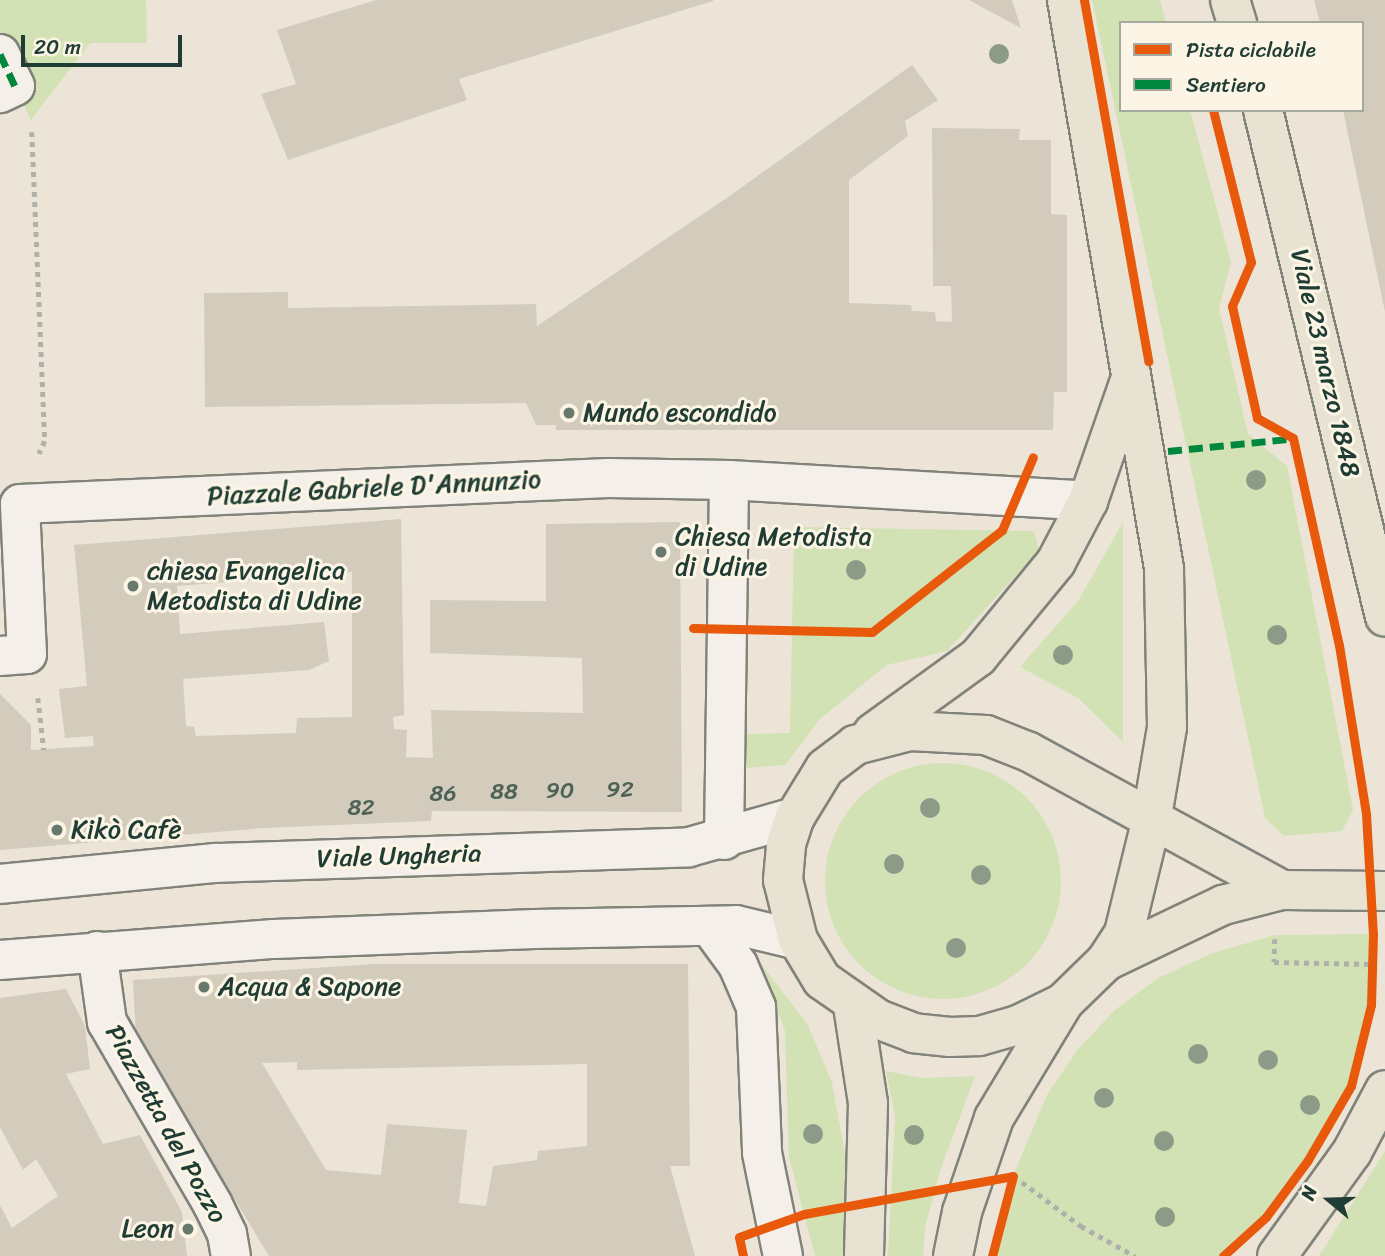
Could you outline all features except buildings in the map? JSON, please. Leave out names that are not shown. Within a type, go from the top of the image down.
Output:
[{"type":"main road","points":[[953,1256],[972,1182],[994,1118],[1064,1002],[1106,961],[1124,933],[1151,822],[1167,727],[1164,568],[1148,453],[1130,377],[1067,0]]},
{"type":"main road","points":[[1230,0],[1236,21]]},
{"type":"main road","name":"Viale 23 marzo 1848","points":[[1263,112],[1385,617]]},
{"type":"main road","points":[[1064,1002],[1017,1025],[979,1036],[950,1037],[914,1033],[853,1006],[822,980],[798,940],[783,880],[786,844],[795,817],[825,768],[978,657],[1056,562],[1088,501],[1114,436],[1130,377]]},
{"type":"main road","points":[[855,745],[910,731],[986,735],[1029,752],[1151,822],[1282,890]]},
{"type":"main road","points":[[1106,961],[1223,905],[1282,890],[1385,891]]},
{"type":"main road","points":[[853,1006],[868,1103],[864,1256]]},
{"type":"main road","points":[[1277,1256],[1352,1152],[1385,1090]]},
{"type":"street","name":"Piazzale Gabriele D'Annunzio","points":[[20,504],[608,478],[729,480],[1088,501]]},
{"type":"street","points":[[724,840],[729,480]]},
{"type":"street","points":[[13,655],[20,504]]},
{"type":"street","name":"Viale Ungheria","points":[[0,884],[215,863],[689,847],[724,840],[795,817]]},
{"type":"street","points":[[0,960],[97,951],[376,934],[711,928],[736,925],[798,940]]},
{"type":"street","points":[[711,928],[738,965],[756,1007],[762,1153],[783,1256]]},
{"type":"street","name":"Piazzetta del Pozzo","points":[[97,951],[107,1022],[213,1206],[227,1234],[231,1256]]},
{"type":"path","points":[[5,78],[32,120],[45,441],[20,504]]},
{"type":"path","points":[[1286,934],[1275,934],[1274,962],[1373,959],[1373,978]]},
{"type":"path","points":[[972,1182],[1013,1176],[1081,1226],[1135,1256]]},
{"type":"green space","points":[[0,0],[146,0],[147,43],[90,43],[31,120],[15,86],[0,93]]},
{"type":"green space","points":[[1092,0],[1160,0],[1165,21],[1119,21],[1119,112],[1191,112],[1231,262],[1219,308],[1248,434],[1287,466],[1353,810],[1342,831],[1284,836],[1265,818]]},
{"type":"green space","points":[[1123,522],[1123,742],[1078,698],[1020,667],[1078,601]]},
{"type":"green space","points":[[794,527],[1034,531],[1039,550],[947,651],[887,665],[820,719],[785,765],[747,768],[747,734],[790,733]]},
{"type":"green space","points":[[931,763],[955,763],[999,777],[1027,797],[1052,836],[1059,858],[1059,904],[1052,926],[1027,965],[999,985],[977,994],[955,999],[931,999],[887,985],[859,965],[839,937],[830,915],[825,893],[825,869],[839,825],[859,797],[887,777],[909,768]]},
{"type":"green space","points":[[1373,934],[1371,1005],[1351,1086],[1308,1160],[1265,1219],[1223,1256],[992,1256],[1013,1176],[1047,1095],[1078,1049],[1115,1010],[1158,978],[1213,953],[1275,935]]},
{"type":"green space","points":[[761,964],[808,1025],[832,1083],[846,1159],[846,1256],[815,1256],[789,1157],[785,1031]]},
{"type":"green space","points":[[886,1071],[922,1078],[975,1076],[940,1171],[925,1227],[923,1256],[888,1256],[895,1116]]},
{"type":"green space","points":[[1385,1151],[1385,1256],[1319,1256]]},
{"type":"marked path","points":[[0,54],[15,86]]},
{"type":"marked path","points":[[1168,451],[1289,439]]},
{"type":"cycle path","points":[[1084,0],[1148,361]]},
{"type":"cycle path","points":[[1214,112],[1251,262],[1232,306],[1257,418],[1293,438],[1339,645],[1366,814],[1373,934],[1371,1005],[1351,1086],[1308,1160],[1266,1217],[1223,1256]]},
{"type":"cycle path","points":[[693,628],[872,632],[1002,530],[1033,457]]},
{"type":"cycle path","points":[[743,1256],[739,1237],[804,1214],[1013,1176],[992,1256]]},
{"type":"place","name":"Mundo escondido","points":[[569,413]]},
{"type":"place","name":"Chiesa Metodista di Udine","points":[[661,552]]},
{"type":"place","name":"chiesa Evangelica Metodista di Udine","points":[[133,586]]},
{"type":"place","name":"Kikò Cafè","points":[[57,830]]},
{"type":"place","name":"Acqua & Sapone","points":[[204,987]]},
{"type":"place","name":"Leon","points":[[188,1229]]}]
